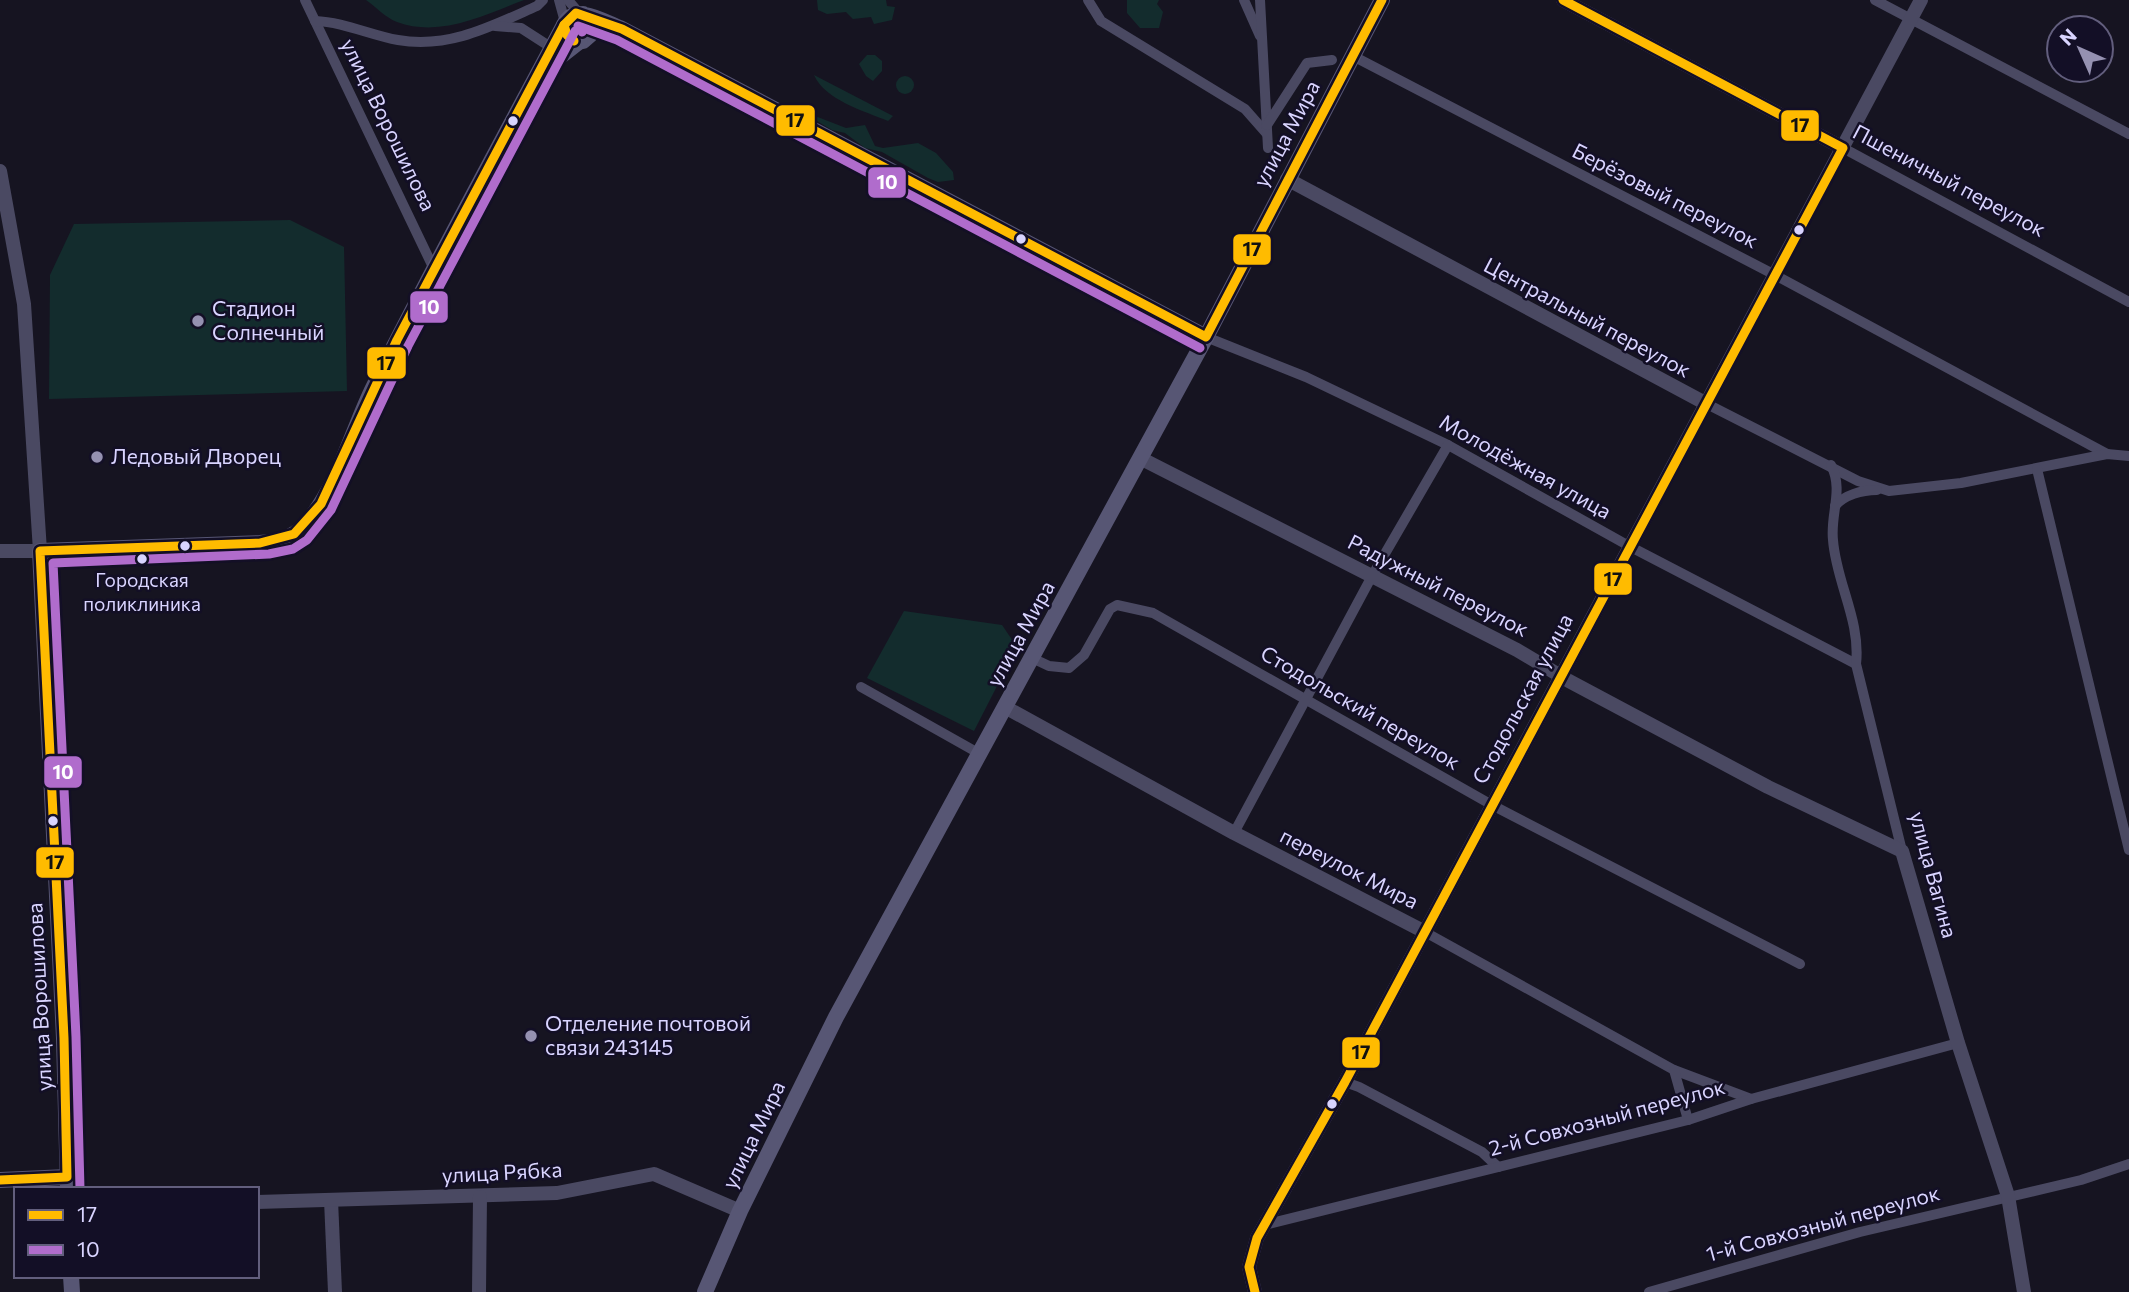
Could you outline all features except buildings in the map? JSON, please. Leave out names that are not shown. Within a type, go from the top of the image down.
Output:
[{"type":"main road","name":"улица Мира","points":[[705,1292],[740,1210],[836,1017],[1206,337],[1381,0]]},
{"type":"main road","points":[[573,18],[622,29],[1206,337]]},
{"type":"main road","points":[[573,18],[592,23],[585,39],[567,35],[573,18]]},
{"type":"main road","name":"улица Ворошилова","points":[[68,1183],[64,1038],[40,551],[260,543],[289,538],[299,532],[321,503],[373,388],[434,269],[538,73],[573,18]]},
{"type":"main road","name":"улица Ворошилова","points":[[538,73],[585,39],[622,29]]},
{"type":"main road","points":[[0,1180],[68,1183]]},
{"type":"street","name":"улица Ворошилова","points":[[305,0],[434,269]]},
{"type":"street","points":[[315,21],[349,25],[397,40],[421,42],[454,39],[537,6],[543,0]]},
{"type":"street","points":[[559,0],[573,18]]},
{"type":"street","points":[[568,0],[573,18]]},
{"type":"street","points":[[1088,0],[1101,21],[1245,109],[1267,130]]},
{"type":"street","points":[[1244,0],[1263,45]]},
{"type":"street","points":[[1261,0],[1268,148]]},
{"type":"street","name":"Пшеничный переулок","points":[[1563,0],[2129,302]]},
{"type":"street","points":[[1875,0],[2129,134]]},
{"type":"street","name":"Стодольская улица","points":[[1255,1292],[1249,1272],[1252,1254],[1264,1225],[1345,1082],[1921,0]]},
{"type":"street","points":[[491,26],[521,28],[552,48]]},
{"type":"street","name":"Берёзовый переулок","points":[[1351,55],[1775,275],[2107,454]]},
{"type":"street","points":[[1267,130],[1307,63],[1332,60]]},
{"type":"street","name":"улица Ворошилова","points":[[0,171],[24,304],[40,551],[0,551]]},
{"type":"street","name":"Центральный переулок","points":[[1287,179],[1705,404],[1831,465],[1858,481],[1889,491],[1961,483],[2107,454]]},
{"type":"street","name":"Молодёжная улица","points":[[1206,337],[1306,377],[1448,445],[1629,546],[1856,664]]},
{"type":"street","points":[[1234,833],[1372,576],[1448,445]]},
{"type":"street","points":[[2107,454],[2129,456]]},
{"type":"street","name":"Радужный переулок","points":[[1140,458],[1372,576],[1768,787],[1902,851]]},
{"type":"street","name":"улица Вагина","points":[[1831,465],[1837,484],[1833,543],[1857,639],[1856,664],[1902,851],[1958,1043],[2008,1196],[2024,1292]]},
{"type":"street","points":[[2037,469],[2129,850]]},
{"type":"street","points":[[1835,506],[1863,491],[1889,491]]},
{"type":"street","name":"Стодольский переулок","points":[[1032,658],[1049,666],[1069,668],[1084,655],[1110,609],[1117,605],[1153,614],[1492,805],[1800,964]]},
{"type":"street","points":[[861,687],[980,754]]},
{"type":"street","name":"переулок Мира","points":[[1005,707],[1234,833],[1425,932],[1674,1070],[1751,1099]]},
{"type":"street","name":"2-й Совхозный переулок","points":[[1264,1225],[1688,1120],[1751,1099],[1958,1043]]},
{"type":"street","points":[[1674,1070],[1688,1120]]},
{"type":"street","points":[[1345,1082],[1482,1152],[1498,1167]]},
{"type":"street","name":"1-й Совхозный переулок","points":[[1649,1292],[1860,1232],[2081,1180],[2129,1164]]},
{"type":"street","name":"улица Рябка","points":[[259,1202],[556,1193],[654,1174],[740,1210]]},
{"type":"street","points":[[479,1292],[480,1197]]},
{"type":"street","points":[[331,1200],[335,1292]]},
{"type":"green space","points":[[366,0],[524,0],[462,23],[430,27],[397,22]]},
{"type":"green space","points":[[817,0],[886,0],[887,6],[895,7],[892,20],[874,24],[871,17],[853,19],[846,12],[827,14],[818,10]]},
{"type":"green space","points":[[1127,0],[1159,0],[1157,4],[1163,12],[1159,28],[1140,28],[1127,13]]},
{"type":"green space","points":[[867,55],[875,55],[882,61],[882,71],[873,81],[866,76],[859,64]]},
{"type":"green space","points":[[814,75],[893,116],[888,121],[846,104],[819,84]]},
{"type":"green space","points":[[901,76],[909,76],[914,85],[912,92],[901,94],[896,89],[896,81]]},
{"type":"green space","points":[[797,109],[846,128],[865,125],[875,146],[883,148],[918,143],[936,153],[953,172],[954,180],[938,182],[928,178],[882,152],[865,148],[845,133],[832,130]]},
{"type":"green space","name":"Стадион Солнечный","points":[[290,220],[344,247],[347,391],[49,399],[50,275],[74,224]]},
{"type":"green space","points":[[904,611],[1002,625],[1017,647],[974,731],[867,678]]},
{"type":"transit line","name":"17","points":[[574,41],[567,35],[564,25],[576,13],[622,29],[1206,337],[1382,0]]},
{"type":"transit line","name":"17","points":[[1255,1292],[1249,1267],[1257,1238],[1345,1082],[1843,148],[1563,0]]},
{"type":"transit line","name":"17","points":[[0,1180],[67,1177],[64,1038],[40,551],[260,543],[294,534],[321,504],[397,340],[564,25]]},
{"type":"transit line","name":"10","points":[[582,32],[578,26],[617,40],[1200,348]]},
{"type":"transit line","name":"10","points":[[80,1187],[76,1037],[53,563],[269,554],[293,549],[307,540],[331,510],[408,346],[575,31]]},
{"type":"place","name":"Стадион Солнечный","points":[[198,321]]},
{"type":"place","name":"Ледовый Дворец","points":[[97,457]]},
{"type":"place","name":"Городская поликлиника","points":[[142,559]]},
{"type":"place","name":"Отделение почтовой связи 243145","points":[[531,1036]]}]
